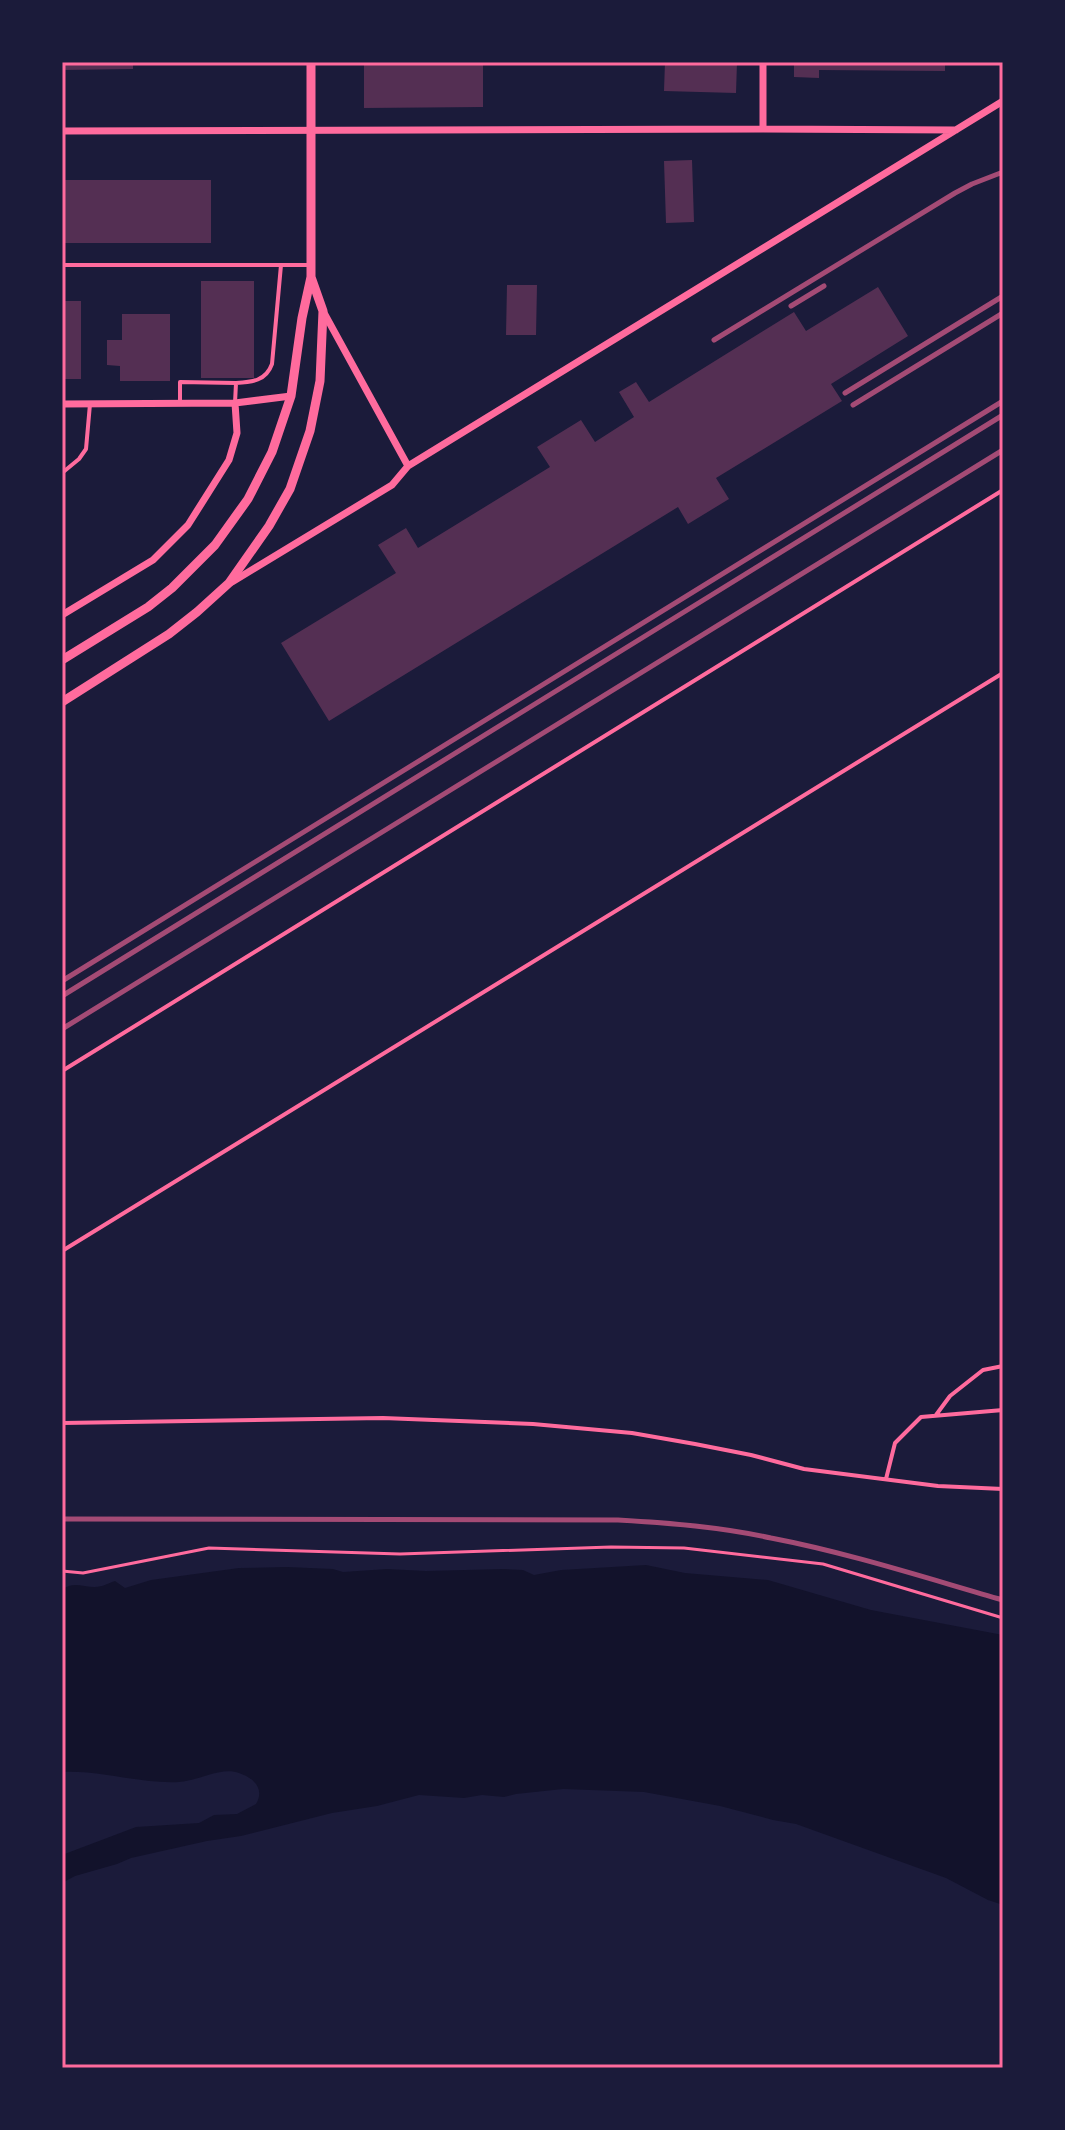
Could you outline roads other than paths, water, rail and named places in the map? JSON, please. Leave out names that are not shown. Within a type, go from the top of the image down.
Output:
[{"type":"street","points":[[62,660],[148,607],[172,588],[215,545],[248,499],[272,452],[291,396],[311,277],[311,62]]},
{"type":"street","points":[[763,62],[763,129]]},
{"type":"street","points":[[62,702],[169,634],[229,583],[392,485],[408,466],[1003,101]]},
{"type":"street","points":[[62,131],[956,130]]},
{"type":"street","points":[[311,277],[323,311],[408,466]]},
{"type":"street","points":[[229,583],[269,526],[290,489],[310,431],[320,381],[323,311]]},
{"type":"street","points":[[62,404],[235,403],[291,396]]},
{"type":"street","points":[[62,615],[153,560],[188,525],[229,460],[237,433],[235,403]]},
{"type":"lane","points":[[62,265],[311,265]]},
{"type":"lane","points":[[180,404],[180,382],[251,382],[269,373],[275,343],[281,265]]},
{"type":"lane","points":[[235,403],[236,383]]},
{"type":"lane","points":[[62,473],[86,449],[90,404]]},
{"type":"lane","points":[[62,1071],[1003,490]]},
{"type":"lane","points":[[62,1251],[1003,673]]},
{"type":"lane","points":[[936,1415],[950,1396],[983,1370],[1003,1366]]},
{"type":"lane","points":[[886,1479],[895,1443],[921,1417],[1003,1410]]},
{"type":"lane","points":[[62,1423],[383,1418],[533,1424],[632,1433],[751,1455],[804,1469],[938,1486],[1003,1489]]},
{"type":"railway","points":[[714,340],[955,193],[1003,172]]},
{"type":"railway","points":[[791,306],[824,286]]},
{"type":"railway","points":[[845,393],[1003,296]]},
{"type":"railway","points":[[853,405],[1003,313]]},
{"type":"railway","points":[[62,981],[1003,401]]},
{"type":"railway","points":[[62,996],[1003,415]]},
{"type":"railway","points":[[62,1029],[1003,450]]},
{"type":"railway","points":[[62,1519],[618,1520],[676,1524],[800,1544],[1003,1600]]}]
